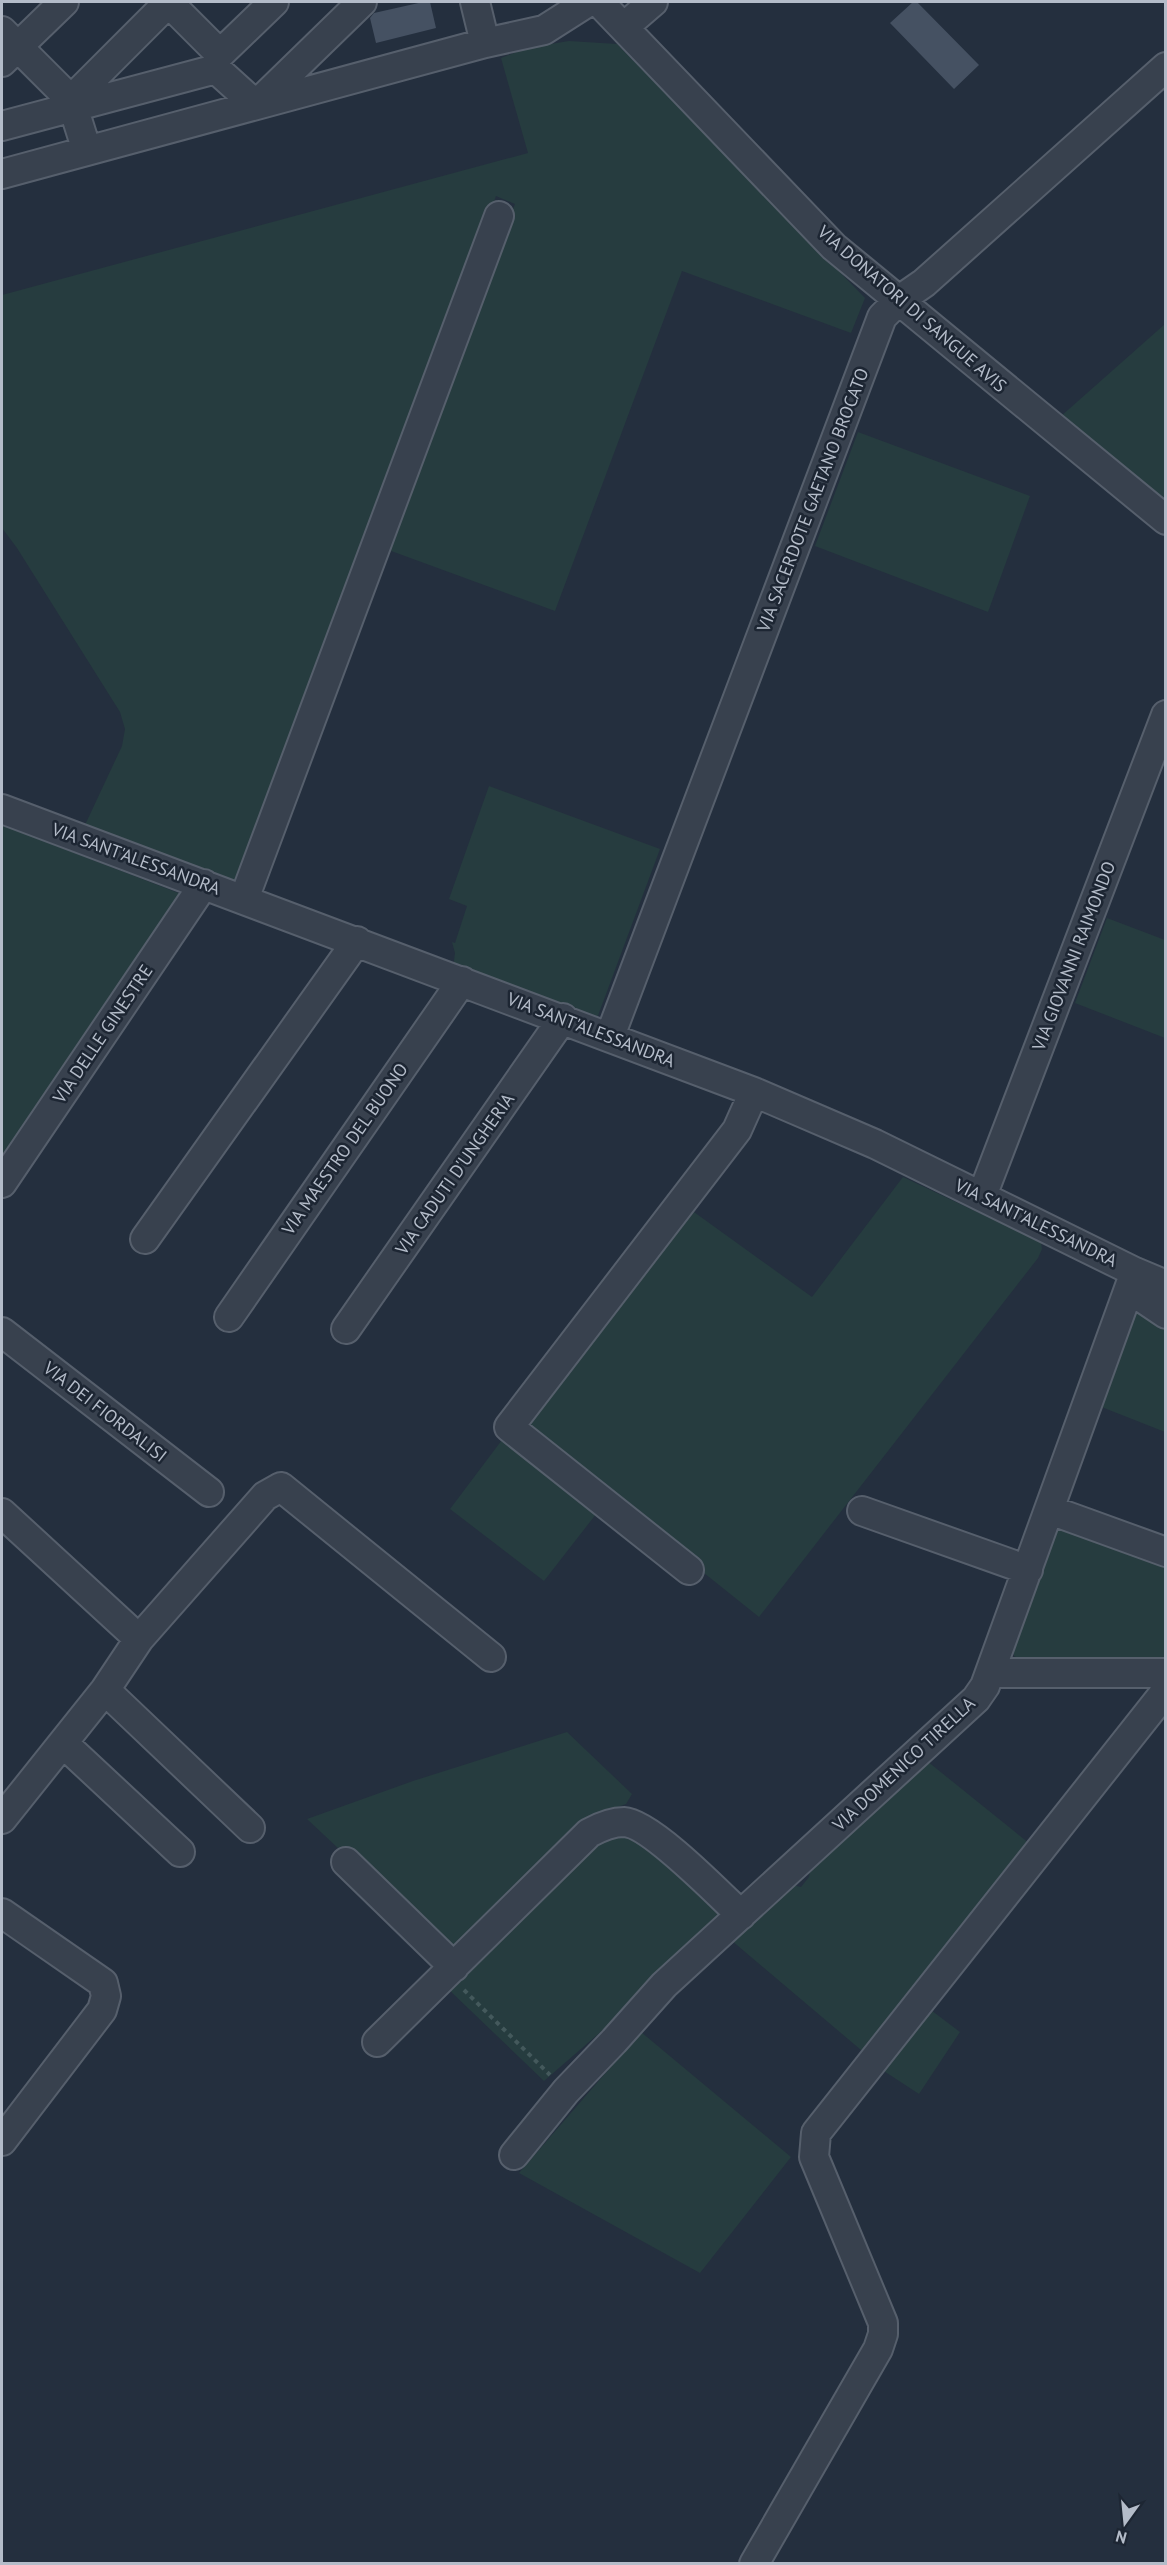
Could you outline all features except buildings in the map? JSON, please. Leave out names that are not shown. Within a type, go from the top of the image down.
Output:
[{"type":"street","points":[[64,2],[7,46],[73,104],[87,151]]},
{"type":"street","points":[[73,104],[169,2],[256,105]]},
{"type":"street","points":[[2,126],[218,62],[274,2]]},
{"type":"street","points":[[256,105],[362,2]]},
{"type":"street","points":[[475,2],[485,43]]},
{"type":"street","points":[[2,174],[485,43],[544,30],[588,2]]},
{"type":"street","name":"VIA DONATORI DI SANGUE AVIS","points":[[599,2],[834,247],[1166,520]]},
{"type":"street","points":[[624,27],[653,2]]},
{"type":"street","name":"VIA SACERDOTE GAETANO BROCATO","points":[[610,1036],[882,317],[898,301],[924,284],[1166,67]]},
{"type":"street","points":[[244,899],[500,216]]},
{"type":"street","name":"VIA GIOVANNI RAIMONDO","points":[[982,1196],[1166,715]]},
{"type":"street","name":"VIA SANT'ALESSANDRA","points":[[2,809],[563,1018],[754,1092],[875,1144],[982,1196],[1132,1281],[1166,1285]]},
{"type":"street","name":"VIA DELLE GINESTRE","points":[[2,1183],[204,884]]},
{"type":"street","points":[[145,1239],[357,941]]},
{"type":"street","name":"VIA MAESTRO DEL BUONO","points":[[229,1317],[462,981]]},
{"type":"street","name":"VIA CADUTI D'UNGHERIA","points":[[346,1329],[563,1018]]},
{"type":"street","points":[[689,1570],[509,1426],[737,1130],[754,1092]]},
{"type":"street","points":[[1132,1281],[1166,1314]]},
{"type":"street","name":"VIA DOMENICO TIRELLA","points":[[513,2155],[566,2091],[664,1985],[976,1699],[991,1673],[1132,1281]]},
{"type":"street","name":"VIA DEI FIORDALISI","points":[[2,1332],[209,1492]]},
{"type":"street","points":[[2,1819],[105,1690],[139,1639],[265,1496],[281,1487],[491,1657]]},
{"type":"street","points":[[1050,1510],[1166,1552]]},
{"type":"street","points":[[862,1511],[1028,1570]]},
{"type":"street","points":[[2,1514],[139,1639]]},
{"type":"street","points":[[991,1673],[1166,1672]]},
{"type":"street","points":[[754,2564],[878,2349],[883,2334],[883,2323],[814,2157],[816,2133],[1162,1696],[1166,1688]]},
{"type":"street","points":[[105,1690],[250,1827]]},
{"type":"street","points":[[63,1743],[180,1852]]},
{"type":"street","points":[[377,2042],[589,1833],[606,1824],[627,1822],[653,1835],[741,1915]]},
{"type":"street","points":[[346,1862],[451,1970]]},
{"type":"street","points":[[2,1913],[103,1983],[106,1996],[102,2010],[2,2141]]},
{"type":"path","points":[[451,1970],[566,2091]]},
{"type":"green space","points":[[569,41],[617,44],[865,298],[851,333],[682,271],[555,611],[383,548],[515,204],[496,196],[243,874],[231,884],[85,825],[122,746],[125,729],[120,712],[17,548],[2,528],[2,295],[528,153],[501,58],[527,48]]},
{"type":"green space","points":[[1165,324],[1165,503],[1060,417]]},
{"type":"green space","points":[[858,432],[1030,496],[988,612],[815,546]]},
{"type":"green space","points":[[489,786],[660,849],[596,1021],[453,968],[455,953],[452,942],[455,943],[467,906],[449,899]]},
{"type":"green space","points":[[2,825],[181,894],[2,1161]]},
{"type":"green space","points":[[1107,918],[1165,940],[1165,1038],[1075,1003]]},
{"type":"green space","points":[[903,1177],[1041,1242],[1042,1249],[1038,1258],[759,1617],[609,1497],[522,1422],[687,1207],[812,1297]]},
{"type":"green space","points":[[1136,1301],[1165,1321],[1165,1432],[1099,1406]]},
{"type":"green space","points":[[505,1436],[600,1509],[544,1581],[450,1509]]},
{"type":"green space","points":[[1057,1522],[1165,1561],[1165,1663],[1020,1659],[1014,1656],[1013,1647]]},
{"type":"green space","points":[[567,1732],[632,1794],[626,1804],[593,1816],[453,1956],[307,1819],[413,1781]]},
{"type":"green space","points":[[927,1761],[1045,1856],[915,1998],[960,2032],[919,2094],[867,2060],[861,2050],[731,1940],[792,1885],[801,1887],[809,1877],[811,1867]]},
{"type":"green space","points":[[622,1831],[725,1912],[634,2003],[544,2081],[445,1986],[596,1836]]},
{"type":"green space","points":[[641,2032],[791,2157],[700,2273],[519,2173]]}]
